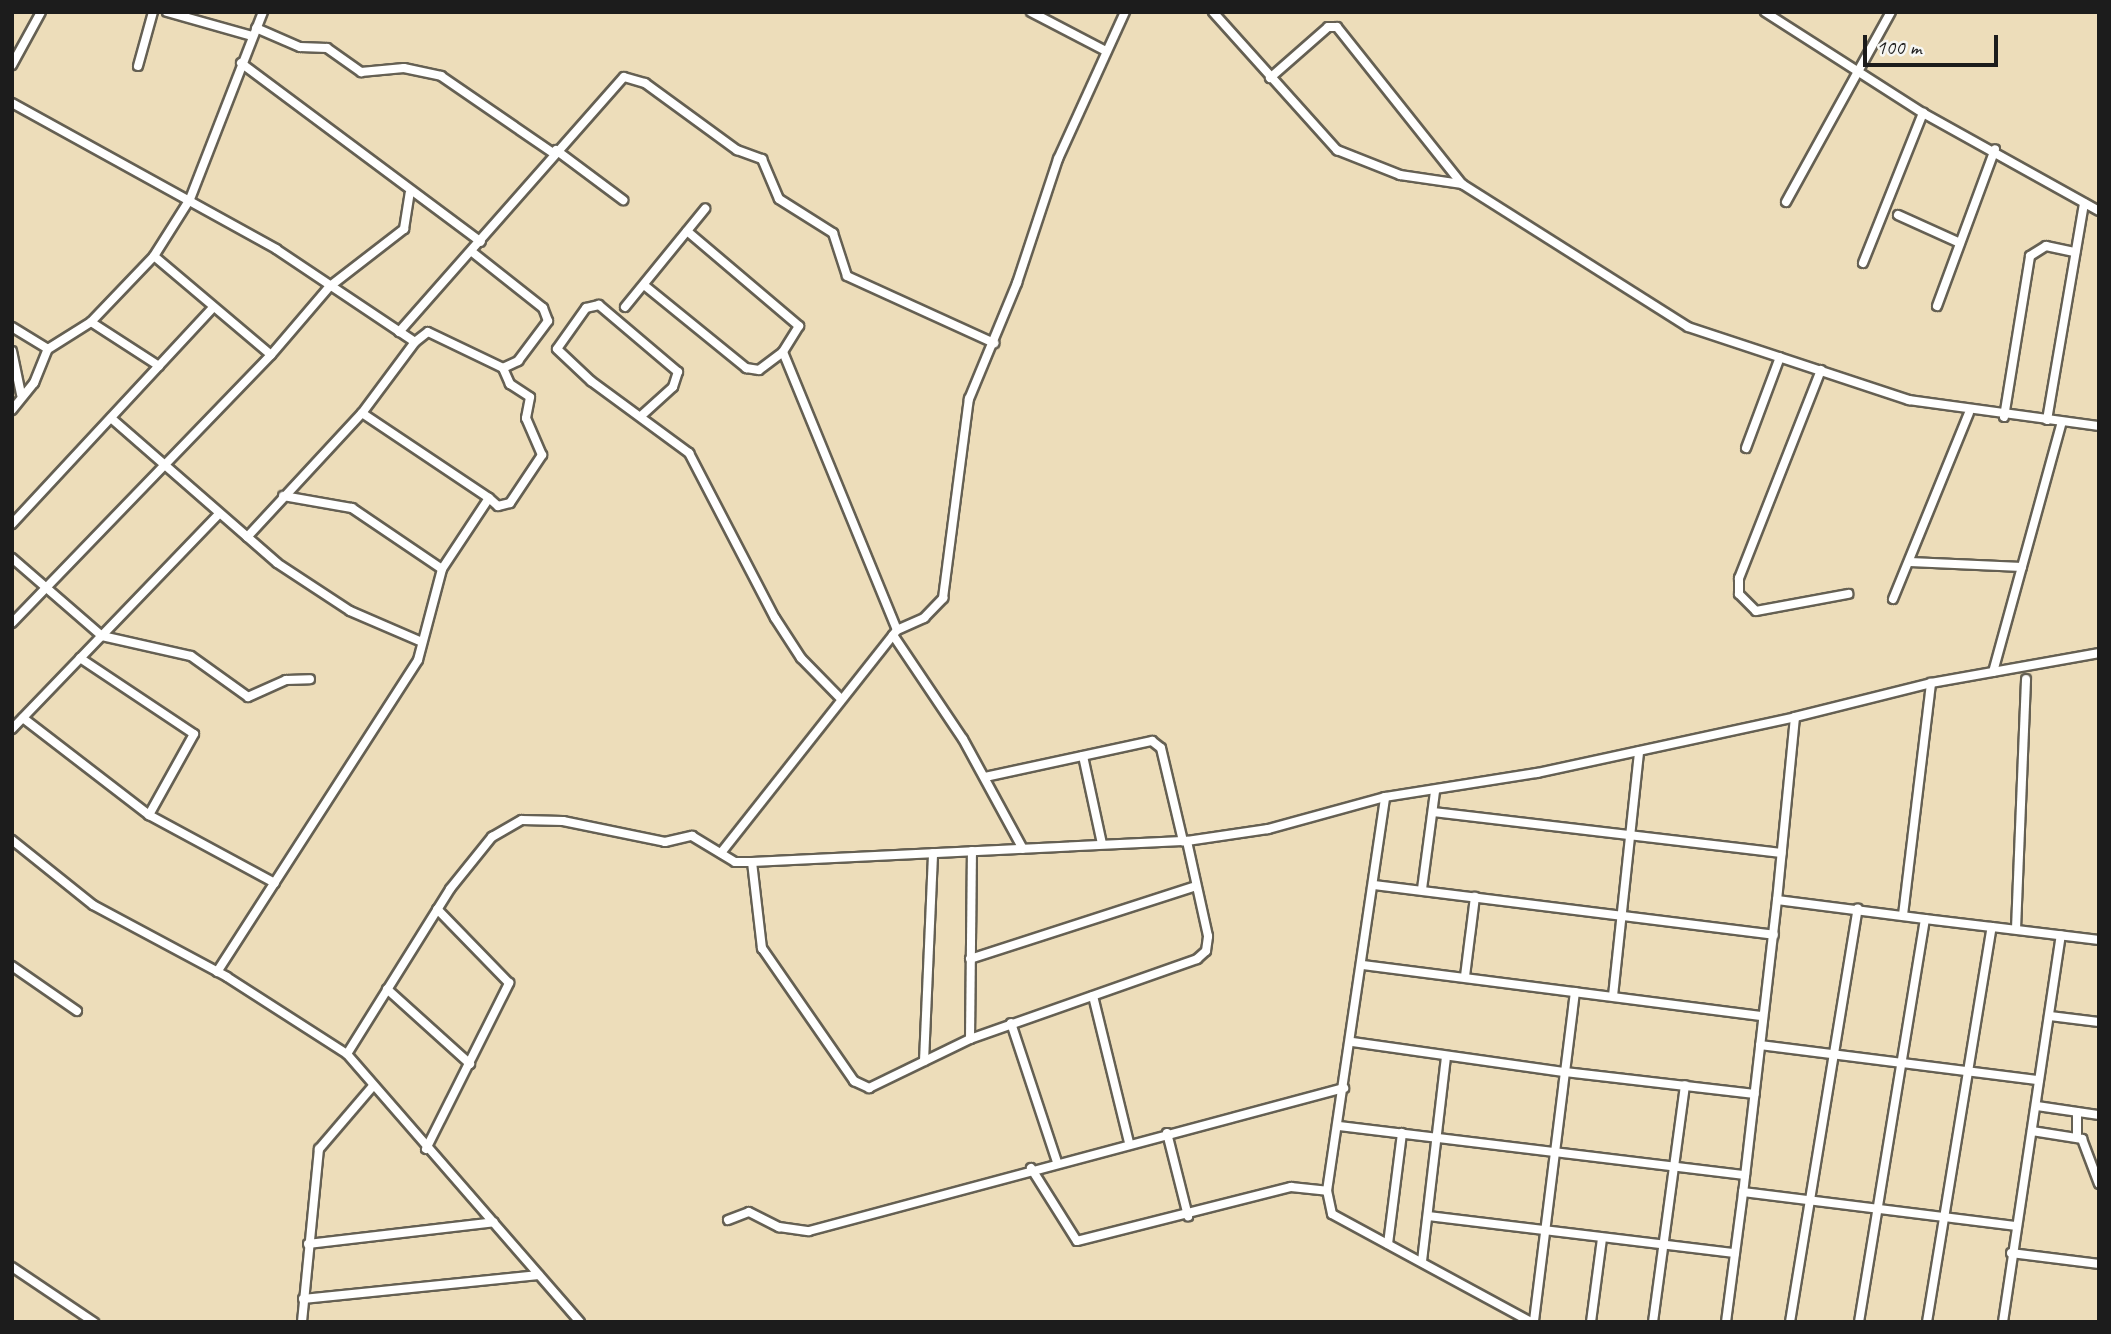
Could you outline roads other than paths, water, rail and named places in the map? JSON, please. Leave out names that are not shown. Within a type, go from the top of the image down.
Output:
[{"type":"street","points":[[12,65],[41,12]]},
{"type":"street","points":[[138,66],[153,12]]},
{"type":"street","points":[[167,12],[254,32],[300,47],[327,48],[361,72],[404,68],[442,76],[623,201]]},
{"type":"street","points":[[12,410],[22,394],[34,383],[48,349],[91,322],[154,256],[190,199],[263,12]]},
{"type":"street","points":[[1031,12],[1104,50]]},
{"type":"street","points":[[721,853],[840,698],[895,633],[923,618],[943,598],[968,400],[994,343],[1058,159],[1104,50],[1125,12]]},
{"type":"street","points":[[1213,12],[1336,150],[1399,175],[1462,184]]},
{"type":"street","points":[[1765,12],[1923,113],[1995,149],[2099,211]]},
{"type":"street","points":[[1786,202],[1891,12]]},
{"type":"street","points":[[1270,78],[1328,27],[1337,27],[1462,184],[1688,327],[1821,370],[1969,413],[2099,426]]},
{"type":"street","points":[[241,64],[410,193],[481,242]]},
{"type":"street","points":[[399,332],[481,242],[554,152],[618,81],[632,77],[737,150],[762,159],[779,199],[832,233],[847,276],[994,343]]},
{"type":"street","points":[[12,103],[190,199],[415,342]]},
{"type":"street","points":[[1863,263],[1923,113]]},
{"type":"street","points":[[1937,306],[1995,149]]},
{"type":"street","points":[[12,623],[165,468],[271,355],[329,287],[404,229],[410,193]]},
{"type":"street","points":[[2047,420],[2084,203]]},
{"type":"street","points":[[625,307],[705,209]]},
{"type":"street","points":[[1898,215],[1960,243]]},
{"type":"street","points":[[643,285],[746,368],[759,370],[783,352],[799,331],[793,318],[687,231]]},
{"type":"street","points":[[2004,416],[2031,256],[2046,246],[2075,252]]},
{"type":"street","points":[[472,252],[548,315],[523,355],[503,368]]},
{"type":"street","points":[[154,256],[211,310],[271,355]]},
{"type":"street","points":[[641,416],[673,387],[678,372],[599,305],[586,307],[557,349],[641,416],[689,453],[775,618],[801,658],[840,698]]},
{"type":"street","points":[[12,524],[211,310]]},
{"type":"street","points":[[91,322],[159,366]]},
{"type":"street","points":[[12,327],[48,349]]},
{"type":"street","points":[[247,537],[362,413],[415,342],[428,332],[503,368],[510,384],[530,397],[526,418],[542,455],[510,503],[498,506],[362,413]]},
{"type":"street","points":[[12,351],[22,394]]},
{"type":"street","points":[[783,352],[895,633],[985,777],[1023,849]]},
{"type":"street","points":[[1746,447],[1780,357]]},
{"type":"street","points":[[1821,370],[1739,578],[1739,594],[1756,611],[1848,594]]},
{"type":"street","points":[[1893,599],[1969,413]]},
{"type":"street","points":[[111,418],[247,537],[350,611],[422,642]]},
{"type":"street","points":[[1993,672],[2062,422]]},
{"type":"street","points":[[283,496],[352,508],[442,569]]},
{"type":"street","points":[[217,972],[418,660],[442,569],[489,498]]},
{"type":"street","points":[[12,729],[219,514]]},
{"type":"street","points":[[12,558],[102,636],[191,656],[248,697],[286,680],[310,679]]},
{"type":"street","points":[[1910,562],[2022,567]]},
{"type":"street","points":[[347,1054],[437,909],[492,836],[522,820],[563,821],[665,842],[692,836],[721,853],[752,862],[1185,841],[1268,829],[1385,797],[1435,791],[1639,751],[1795,717],[1931,683],[2099,653]]},
{"type":"street","points":[[80,658],[194,734],[149,816]]},
{"type":"street","points":[[2016,929],[2026,679]]},
{"type":"street","points":[[1903,915],[1931,683]]},
{"type":"street","points":[[1726,1322],[1774,935],[1795,717]]},
{"type":"street","points":[[23,718],[149,816],[275,883]]},
{"type":"street","points":[[752,862],[762,948],[854,1081],[869,1088],[970,1039],[1093,996],[1206,951],[1185,841],[1158,744],[1083,756],[985,777]]},
{"type":"street","points":[[1614,996],[1639,751]]},
{"type":"street","points":[[1083,756],[1102,844]]},
{"type":"street","points":[[1422,889],[1435,791]]},
{"type":"street","points":[[1385,797],[1353,1042],[1327,1191],[1332,1214],[1533,1322],[1575,992]]},
{"type":"street","points":[[1433,811],[1782,853]]},
{"type":"street","points":[[12,840],[93,905],[217,972],[347,1054],[426,1149],[494,1222],[580,1322]]},
{"type":"street","points":[[970,1039],[972,851]]},
{"type":"street","points":[[924,1061],[933,853]]},
{"type":"street","points":[[1374,886],[1422,889],[1774,935]]},
{"type":"street","points":[[971,959],[1193,887]]},
{"type":"street","points":[[1465,976],[1475,897]]},
{"type":"street","points":[[1777,900],[2099,940]]},
{"type":"street","points":[[426,1149],[509,983],[437,909]]},
{"type":"street","points":[[1790,1322],[1858,909]]},
{"type":"street","points":[[1859,1322],[1925,919]]},
{"type":"street","points":[[1927,1322],[1992,927]]},
{"type":"street","points":[[2003,1322],[2015,1226],[2037,1106],[2061,935]]},
{"type":"street","points":[[1363,965],[1763,1016]]},
{"type":"street","points":[[12,966],[77,1011]]},
{"type":"street","points":[[387,989],[470,1065]]},
{"type":"street","points":[[1093,996],[1129,1143]]},
{"type":"street","points":[[2050,1016],[2099,1022]]},
{"type":"street","points":[[1011,1023],[1057,1162]]},
{"type":"street","points":[[1353,1042],[1565,1072],[1755,1094]]},
{"type":"street","points":[[1760,1045],[2039,1080]]},
{"type":"street","points":[[1422,1261],[1439,1137],[1446,1056]]},
{"type":"street","points":[[1653,1322],[1685,1085]]},
{"type":"street","points":[[302,1322],[319,1149],[373,1086]]},
{"type":"street","points":[[728,1220],[750,1212],[779,1227],[809,1231],[1031,1168],[1344,1088]]},
{"type":"street","points":[[2037,1106],[2099,1115]]},
{"type":"street","points":[[2077,1112],[2077,1135],[2099,1184]]},
{"type":"street","points":[[1339,1126],[1554,1149],[1745,1175]]},
{"type":"street","points":[[2032,1131],[2077,1135]]},
{"type":"street","points":[[1167,1133],[1188,1216]]},
{"type":"street","points":[[1388,1244],[1402,1133]]},
{"type":"street","points":[[1031,1168],[1077,1241],[1188,1216],[1292,1187],[1327,1191]]},
{"type":"street","points":[[1743,1192],[2015,1226]]},
{"type":"street","points":[[1428,1216],[1735,1253]]},
{"type":"street","points":[[308,1244],[494,1222]]},
{"type":"street","points":[[1591,1322],[1602,1238]]},
{"type":"street","points":[[2011,1253],[2099,1264]]},
{"type":"street","points":[[12,1267],[94,1322]]},
{"type":"street","points":[[303,1299],[539,1275]]}]
